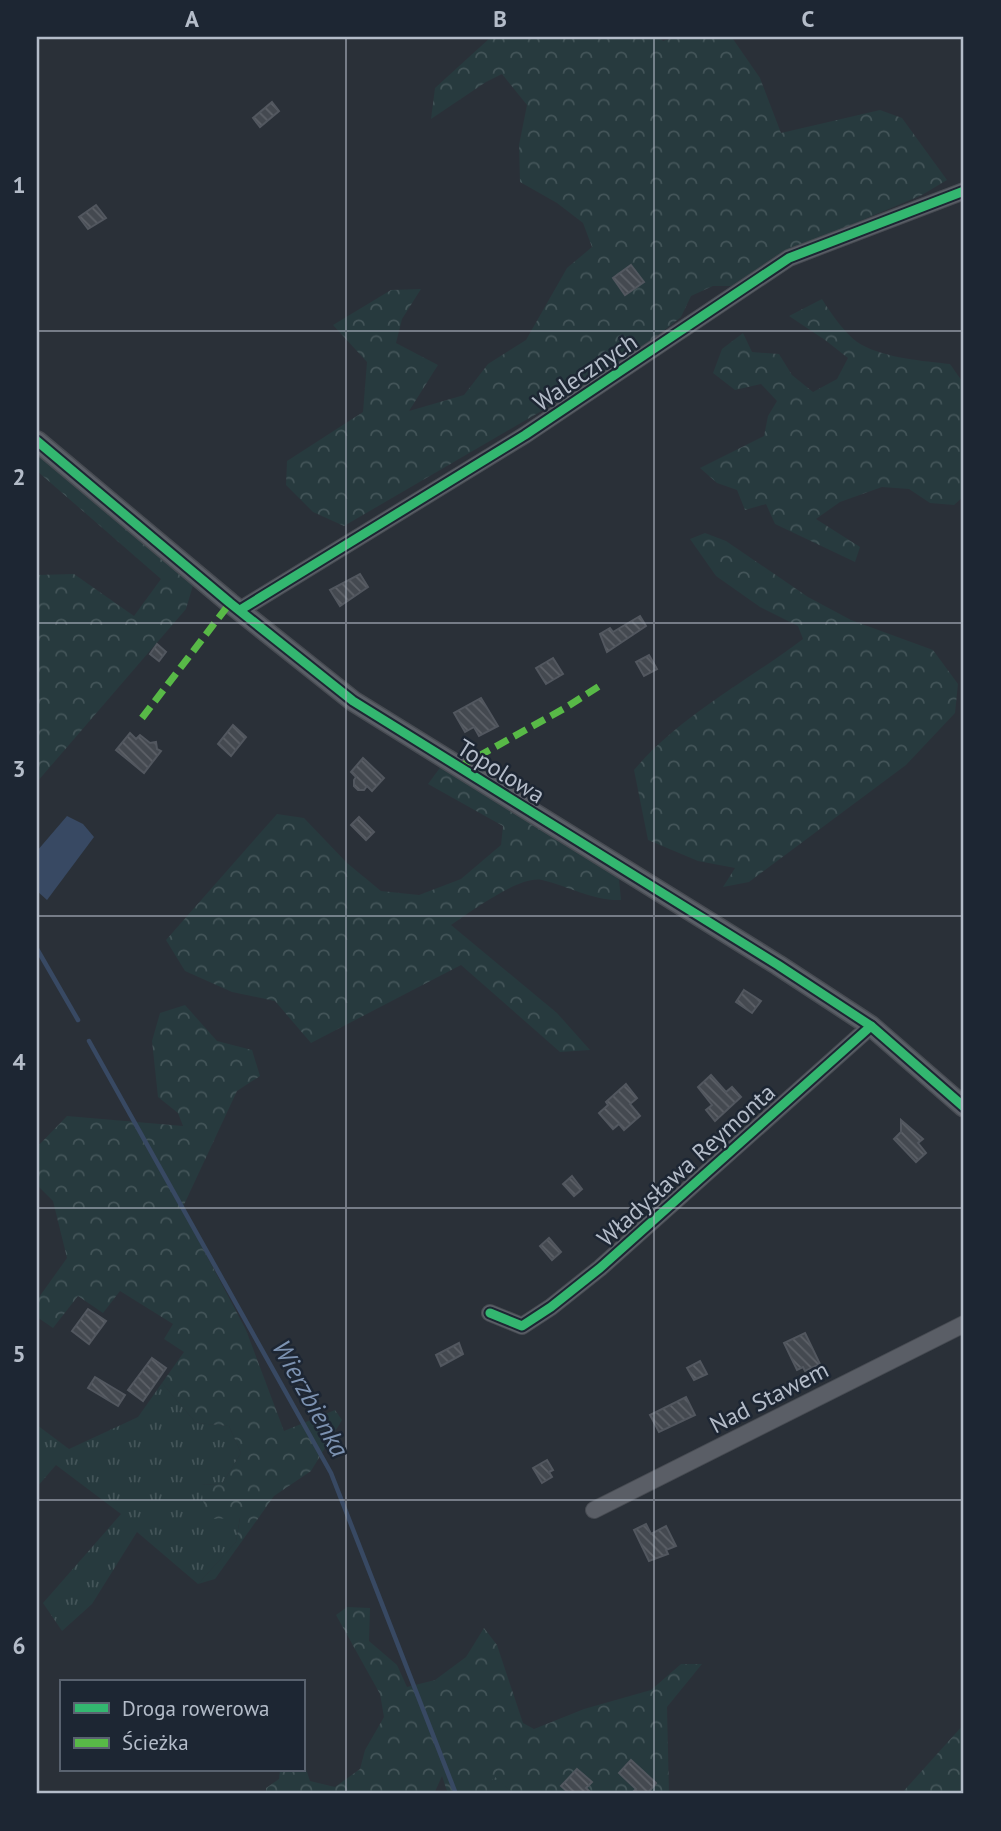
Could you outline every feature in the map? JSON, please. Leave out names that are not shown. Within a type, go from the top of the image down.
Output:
[{"type":"street","name":"Walecznych","points":[[240,610],[525,435],[789,258],[964,191]]},
{"type":"street","name":"Topolowa","points":[[37,441],[353,701],[778,965],[871,1026],[964,1107]]},
{"type":"street","name":"Władysława Reymonta","points":[[490,1313],[522,1326],[551,1307],[600,1268],[871,1026]]},
{"type":"street","name":"Nad Stawem","points":[[594,1510],[964,1324]]},
{"type":"green space","points":[[491,37],[659,37],[663,41],[676,37],[728,37],[733,39],[760,78],[781,133],[880,110],[902,118],[947,180],[922,195],[796,248],[746,286],[713,286],[691,296],[681,317],[622,364],[344,526],[313,512],[286,485],[287,461],[363,412],[367,362],[333,325],[391,290],[421,289],[402,319],[396,343],[438,365],[409,411],[464,395],[488,364],[526,340],[567,268],[592,247],[583,223],[557,203],[520,182],[519,145],[527,105],[502,74],[431,119],[435,88]]},
{"type":"green space","points":[[822,299],[845,330],[862,345],[893,356],[950,364],[964,384],[964,496],[954,505],[930,503],[909,489],[882,487],[840,502],[816,519],[860,547],[855,562],[775,524],[766,504],[745,510],[737,490],[717,483],[700,468],[764,436],[768,416],[777,401],[761,384],[735,390],[713,373],[722,349],[743,333],[752,352],[779,354],[792,375],[813,392],[837,379],[848,358],[789,316]]},
{"type":"green space","points":[[37,448],[194,582],[186,609],[37,782],[37,575],[74,574],[134,616],[161,579],[37,471]]},
{"type":"green space","points":[[705,533],[726,541],[808,597],[851,620],[933,650],[958,684],[955,713],[906,765],[749,882],[723,887],[735,868],[698,861],[648,840],[634,770],[672,732],[803,639],[798,626],[760,607],[716,576],[690,539]]},
{"type":"green space","points":[[453,750],[617,859],[621,900],[591,896],[542,880],[533,880],[495,896],[451,925],[557,1013],[590,1050],[560,1052],[461,965],[311,1043],[275,1001],[232,992],[185,971],[166,940],[277,814],[304,818],[347,863],[381,891],[419,895],[461,879],[501,845],[503,826],[428,784]]},
{"type":"green space","points":[[185,1005],[217,1041],[252,1050],[260,1076],[237,1091],[182,1209],[246,1330],[284,1431],[335,1410],[342,1420],[311,1471],[274,1496],[215,1579],[198,1584],[236,1542],[240,1518],[207,1519],[200,1485],[222,1484],[241,1453],[229,1426],[196,1423],[162,1383],[184,1352],[164,1339],[173,1324],[120,1291],[103,1313],[78,1296],[53,1328],[37,1317],[37,1300],[67,1258],[53,1201],[37,1185],[37,1147],[67,1116],[183,1126],[178,1113],[158,1097],[152,1041],[160,1013]]},
{"type":"green space","points":[[162,1383],[196,1423],[229,1426],[241,1453],[222,1484],[201,1485],[240,1517],[236,1542],[198,1584],[137,1532],[92,1604],[62,1631],[43,1603],[121,1514],[56,1465],[37,1487],[37,1425],[69,1449],[138,1417]]},
{"type":"green space","points":[[347,1607],[370,1608],[369,1641],[397,1665],[407,1687],[435,1680],[466,1657],[484,1628],[497,1645],[523,1723],[534,1729],[584,1709],[651,1690],[681,1664],[702,1664],[667,1707],[669,1794],[514,1794],[494,1776],[486,1794],[448,1794],[442,1776],[434,1794],[266,1794],[266,1788],[279,1779],[280,1772],[304,1772],[304,1763],[310,1781],[335,1787],[360,1769],[365,1750],[384,1717],[380,1694],[336,1615]]},
{"type":"green space","points":[[964,1724],[964,1794],[901,1794]]},
{"type":"green space","points":[[494,1775],[514,1794],[486,1794]]},
{"type":"water","points":[[67,816],[83,824],[94,837],[47,900],[37,891],[37,851]]},
{"type":"building","points":[[272,102],[279,111],[260,127],[253,118]]},
{"type":"building","points":[[96,205],[106,218],[88,229],[79,217]]},
{"type":"building","points":[[631,265],[644,282],[625,295],[613,278]]},
{"type":"building","points":[[360,574],[368,587],[340,606],[330,590]]},
{"type":"building","points":[[640,616],[646,626],[607,652],[600,634],[610,628],[613,632]]},
{"type":"building","points":[[157,644],[166,652],[159,661],[150,654]]},
{"type":"building","points":[[649,655],[657,669],[644,676],[636,662]]},
{"type":"building","points":[[553,658],[563,674],[546,684],[536,668]]},
{"type":"building","points":[[481,698],[498,726],[479,736],[474,727],[465,732],[454,713]]},
{"type":"building","points":[[233,725],[246,737],[231,756],[218,744]]},
{"type":"building","points":[[130,733],[136,739],[140,735],[150,743],[156,742],[157,749],[161,751],[144,773],[116,750]]},
{"type":"building","points":[[363,758],[384,778],[372,791],[367,786],[364,790],[358,790],[354,786],[356,777],[351,772]]},
{"type":"building","points":[[359,817],[374,832],[366,840],[351,825]]},
{"type":"building","points":[[744,990],[761,1001],[752,1013],[736,1002]]},
{"type":"building","points":[[711,1075],[726,1092],[732,1087],[741,1097],[715,1121],[706,1110],[712,1105],[698,1087]]},
{"type":"building","points":[[626,1084],[637,1098],[630,1104],[640,1116],[624,1130],[619,1124],[613,1129],[599,1113],[608,1105],[606,1102]]},
{"type":"building","points":[[901,1120],[923,1139],[918,1143],[926,1153],[916,1162],[894,1139],[901,1132]]},
{"type":"building","points":[[572,1176],[582,1189],[574,1196],[563,1184]]},
{"type":"building","points":[[549,1238],[561,1252],[552,1260],[540,1246]]},
{"type":"building","points":[[88,1309],[106,1321],[89,1344],[72,1331]]},
{"type":"building","points":[[805,1333],[820,1364],[805,1371],[803,1367],[797,1370],[784,1343]]},
{"type":"building","points":[[459,1343],[463,1354],[441,1366],[436,1355]]},
{"type":"building","points":[[152,1358],[166,1368],[143,1401],[128,1390]]},
{"type":"building","points":[[700,1361],[707,1374],[694,1380],[687,1368]]},
{"type":"building","points":[[95,1377],[125,1395],[118,1406],[88,1388]]},
{"type":"building","points":[[686,1397],[695,1415],[659,1432],[650,1415]]},
{"type":"building","points":[[547,1460],[553,1470],[549,1472],[552,1477],[542,1483],[533,1468]]},
{"type":"building","points":[[646,1524],[651,1534],[666,1526],[676,1546],[666,1550],[668,1554],[649,1561],[634,1530]]},
{"type":"building","points":[[631,1760],[656,1783],[647,1794],[631,1794],[636,1789],[619,1773]]},
{"type":"building","points":[[577,1769],[592,1782],[586,1788],[592,1794],[570,1794],[561,1786]]},
{"type":"waterway","name":"Wierzbienka","points":[[37,949],[78,1020]]},
{"type":"waterway","name":"Wierzbienka","points":[[89,1041],[331,1473],[456,1794]]},
{"type":"marked path","points":[[142,718],[230,603]]},
{"type":"marked path","points":[[459,767],[601,685]]},
{"type":"cycle path","points":[[240,610],[525,435],[789,258],[964,191]]},
{"type":"cycle path","points":[[37,441],[230,603],[353,701],[778,965],[871,1026],[964,1107]]},
{"type":"cycle path","points":[[490,1313],[522,1326],[551,1307],[600,1268],[871,1026]]}]
